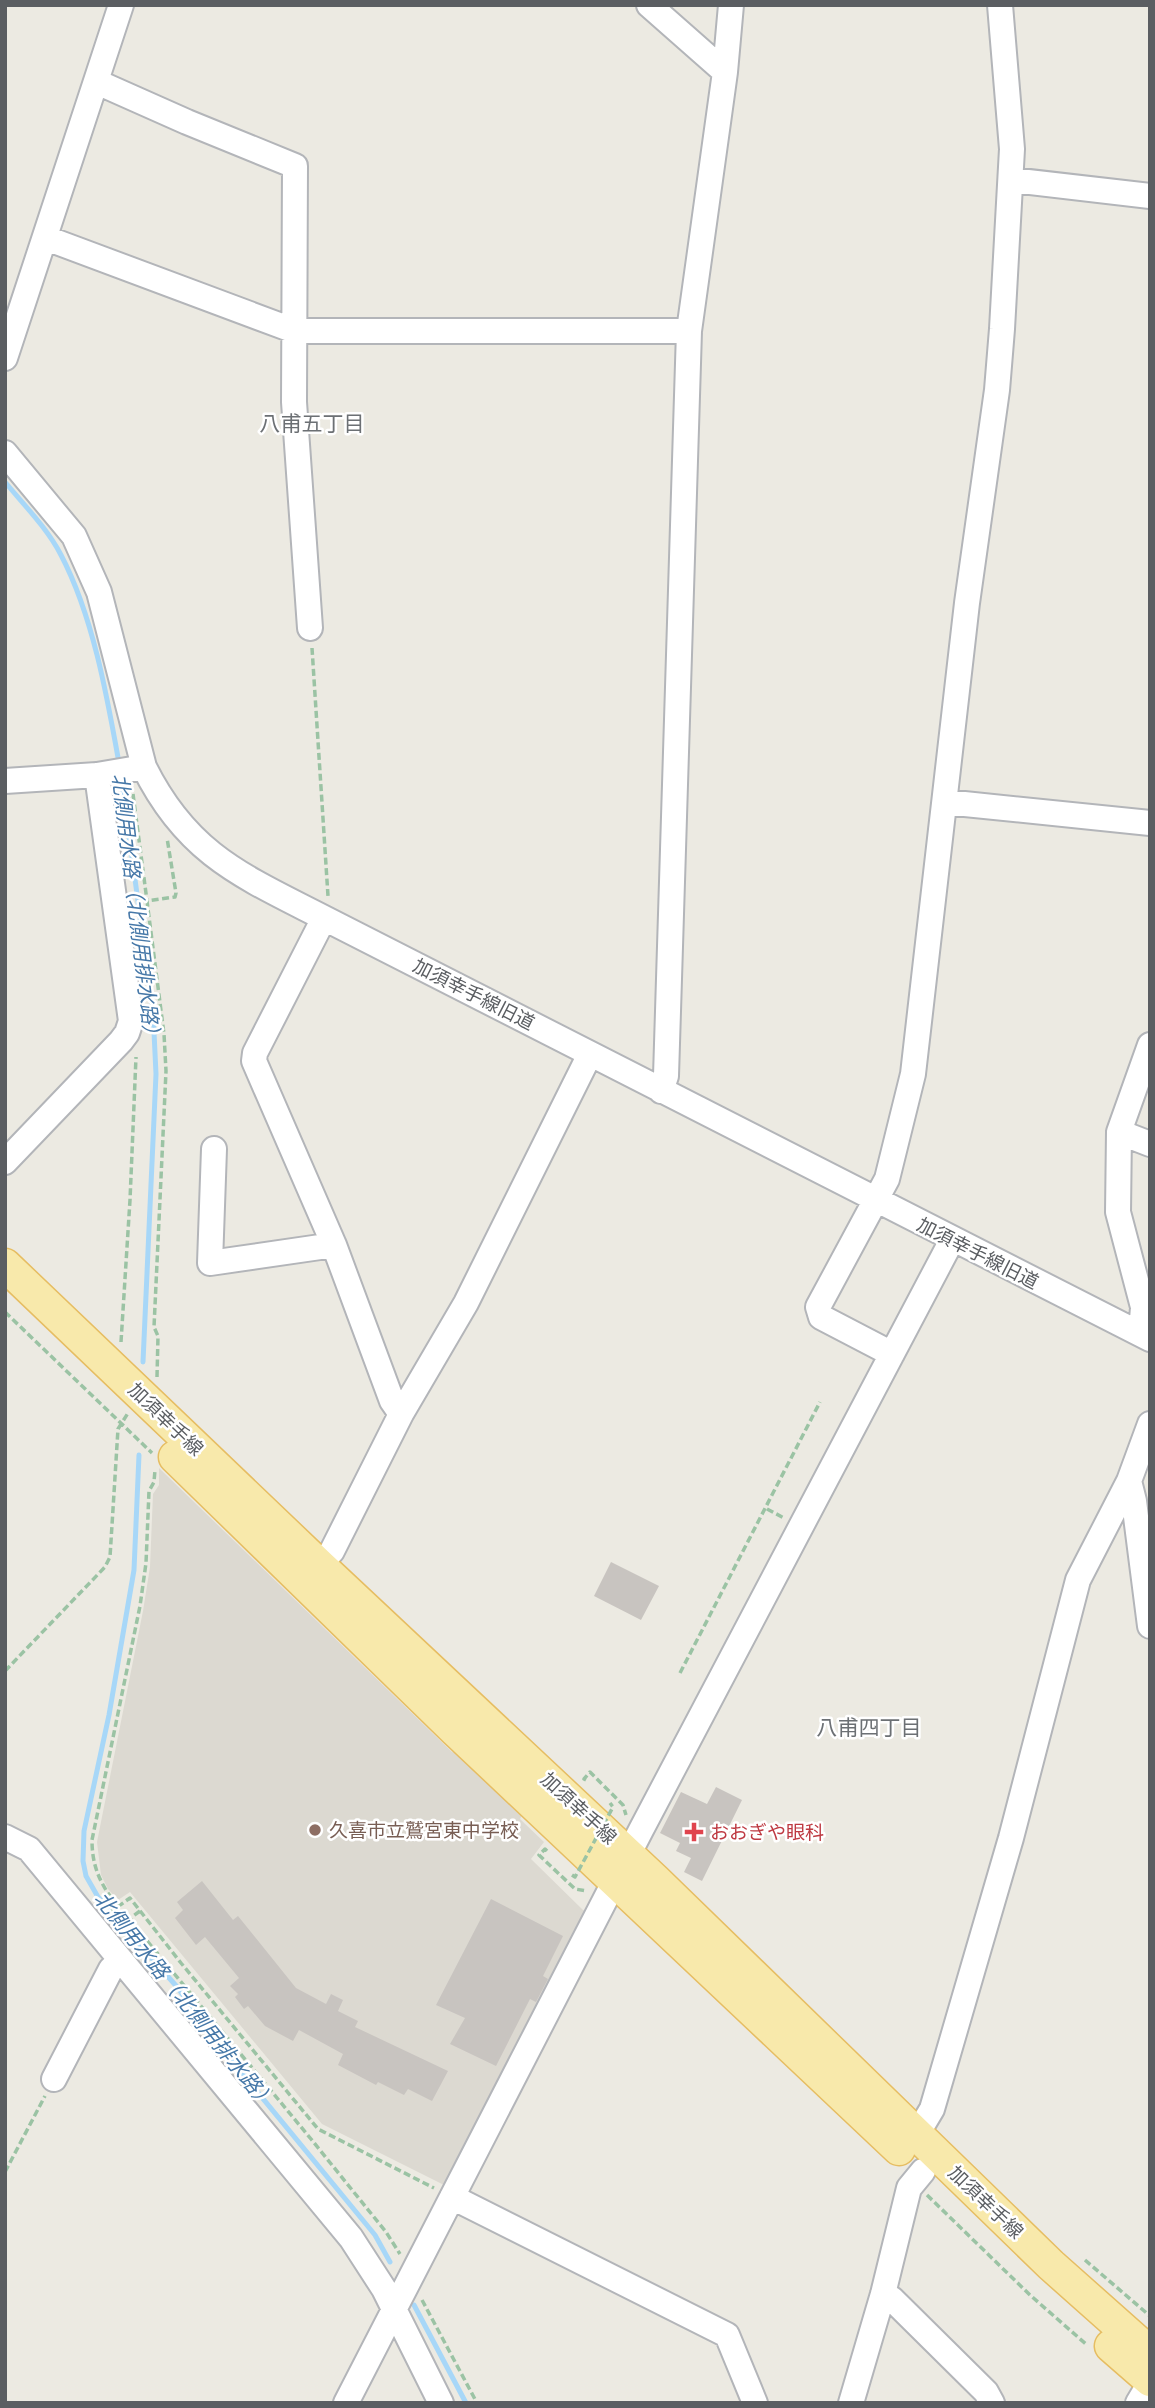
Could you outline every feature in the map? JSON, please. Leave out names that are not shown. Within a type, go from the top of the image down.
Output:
[{"type":"main road","name":"加須幸手線","points":[[5,1265],[318,1565],[611,1876],[916,2136],[1060,2273],[1150,2353]]},
{"type":"main road","name":"加須幸手線","points":[[5,1293],[126,1421],[611,1876],[923,2181],[1150,2381]]},
{"type":"street","points":[[5,358],[121,5]]},
{"type":"street","points":[[649,5],[725,72]]},
{"type":"street","points":[[661,1091],[666,1076],[689,331],[725,72],[731,5]]},
{"type":"street","points":[[892,1354],[821,1317],[818,1307],[887,1179],[913,1074],[967,603],[997,390],[1012,180],[1012,149],[1000,5]]},
{"type":"street","points":[[97,82],[295,166],[295,426],[310,628]]},
{"type":"street","points":[[1012,180],[1150,195]]},
{"type":"street","points":[[46,238],[295,331],[689,331]]},
{"type":"street","name":"加須幸手線旧道","points":[[5,453],[74,536],[99,592],[123,776],[153,786],[180,824],[202,847],[230,868],[324,918],[1146,1337]]},
{"type":"street","points":[[5,781],[123,776],[131,1021],[127,1033],[5,1162]]},
{"type":"street","points":[[945,802],[1150,823]]},
{"type":"street","points":[[324,918],[254,1060],[334,1245],[392,1401],[401,1414]]},
{"type":"street","points":[[1146,1337],[1141,1269],[1118,1212],[1119,1132],[1150,1045]]},
{"type":"street","points":[[318,1565],[332,1551],[401,1414],[466,1303],[590,1054]]},
{"type":"street","points":[[1119,1132],[1150,1144]]},
{"type":"street","points":[[214,1149],[209,1263],[334,1245]]},
{"type":"street","points":[[346,2403],[394,2313],[611,1876],[952,1240]]},
{"type":"street","points":[[916,2136],[927,2120],[936,2096],[1011,1838],[1078,1580],[1129,1481],[1150,1424]]},
{"type":"street","points":[[1129,1481],[1150,1626]]},
{"type":"street","points":[[5,1837],[29,1849],[351,2238],[384,2289],[441,2403]]},
{"type":"street","points":[[54,2079],[111,1969],[122,1961]]},
{"type":"street","points":[[851,2403],[883,2294],[909,2188],[923,2181]]},
{"type":"street","points":[[452,2197],[727,2335],[755,2403]]},
{"type":"street","points":[[883,2294],[892,2299],[928,2334],[986,2392],[992,2403]]},
{"type":"street","points":[[1138,2403],[1150,2381]]},
{"type":"path","points":[[310,628],[329,901],[324,918]]},
{"type":"path","points":[[123,776],[147,901],[164,1034],[166,1071],[154,1327],[158,1336],[158,1370],[152,1385]]},
{"type":"path","points":[[147,901],[175,897],[166,844],[170,834],[180,824]]},
{"type":"path","points":[[108,1363],[118,1351],[121,1340],[131,1200],[136,1046],[127,1033]]},
{"type":"path","points":[[5,1312],[126,1421],[118,1429],[110,1558],[105,1567],[5,1671]]},
{"type":"path","points":[[680,1673],[820,1402]]},
{"type":"path","points":[[155,1465],[154,1482],[149,1491],[146,1563],[140,1606],[92,1840],[92,1859],[99,1880],[116,1908],[130,1898],[318,2129],[452,2197]]},
{"type":"path","points":[[766,1509],[789,1521]]},
{"type":"path","points":[[593,1787],[584,1779],[590,1772],[623,1805],[625,1812]]},
{"type":"path","points":[[572,1875],[575,1877],[613,1807],[601,1795]]},
{"type":"path","points":[[554,1858],[545,1849],[539,1855],[575,1889],[611,1876]]},
{"type":"path","points":[[140,1910],[129,1920],[327,2159],[386,2232],[404,2260]]},
{"type":"path","points":[[5,2172],[54,2079]]},
{"type":"path","points":[[923,2181],[1030,2295],[1096,2352]]},
{"type":"path","points":[[418,2292],[477,2403]]},
{"type":"shaded area","name":"久喜市立鷲宮東中学校","points":[[159,1468],[452,1752],[461,1754],[522,1815],[520,1819],[544,1842],[531,1859],[583,1910],[589,1912],[444,2185],[322,2124],[130,1892],[118,1900],[101,1875],[97,1842],[143,1611],[150,1567],[153,1494],[159,1485]]},
{"type":"building","points":[[611,1562],[659,1586],[641,1620],[594,1596]]},
{"type":"building","points":[[716,1787],[742,1800],[702,1881],[684,1872],[691,1858],[676,1851],[680,1843],[660,1833],[681,1792],[707,1804]]},
{"type":"building","points":[[202,1881],[233,1920],[238,1916],[296,1988],[326,2004],[331,1994],[343,2000],[338,2011],[358,2021],[355,2027],[448,2071],[432,2101],[408,2089],[404,2095],[378,2082],[376,2085],[338,2065],[343,2054],[299,2030],[293,2041],[265,2026],[248,2006],[244,2009],[235,1997],[238,1994],[230,1986],[239,1978],[205,1937],[196,1945],[175,1918],[183,1910],[177,1902]]},
{"type":"building","points":[[491,1899],[563,1936],[543,1976],[548,1979],[536,2002],[530,1999],[496,2066],[450,2044],[465,2018],[436,2005]]},
{"type":"waterway","name":"北側用水路（北側用排水路）","points":[[5,482],[49,535],[72,579],[98,657],[119,763]]},
{"type":"waterway","name":"北側用水路（北側用排水路）","points":[[121,777],[153,1011],[156,1074],[143,1362]]},
{"type":"waterway","name":"北側用水路（北側用排水路）","points":[[139,1455],[134,1570],[109,1715],[84,1831],[83,1861],[86,1876],[98,1897],[178,1988],[214,2039],[375,2235],[390,2262]]},
{"type":"waterway","name":"北側用水路（北側用排水路）","points":[[414,2305],[466,2403]]},
{"type":"place","name":"久喜市立鷲宮東中学校","points":[[315,1830]]},
{"type":"place","name":"おおぎや眼科","points":[[694,1832]]},
{"type":"district","name":"八甫五丁目","points":[[312,423]]},
{"type":"district","name":"八甫四丁目","points":[[869,1727]]}]
